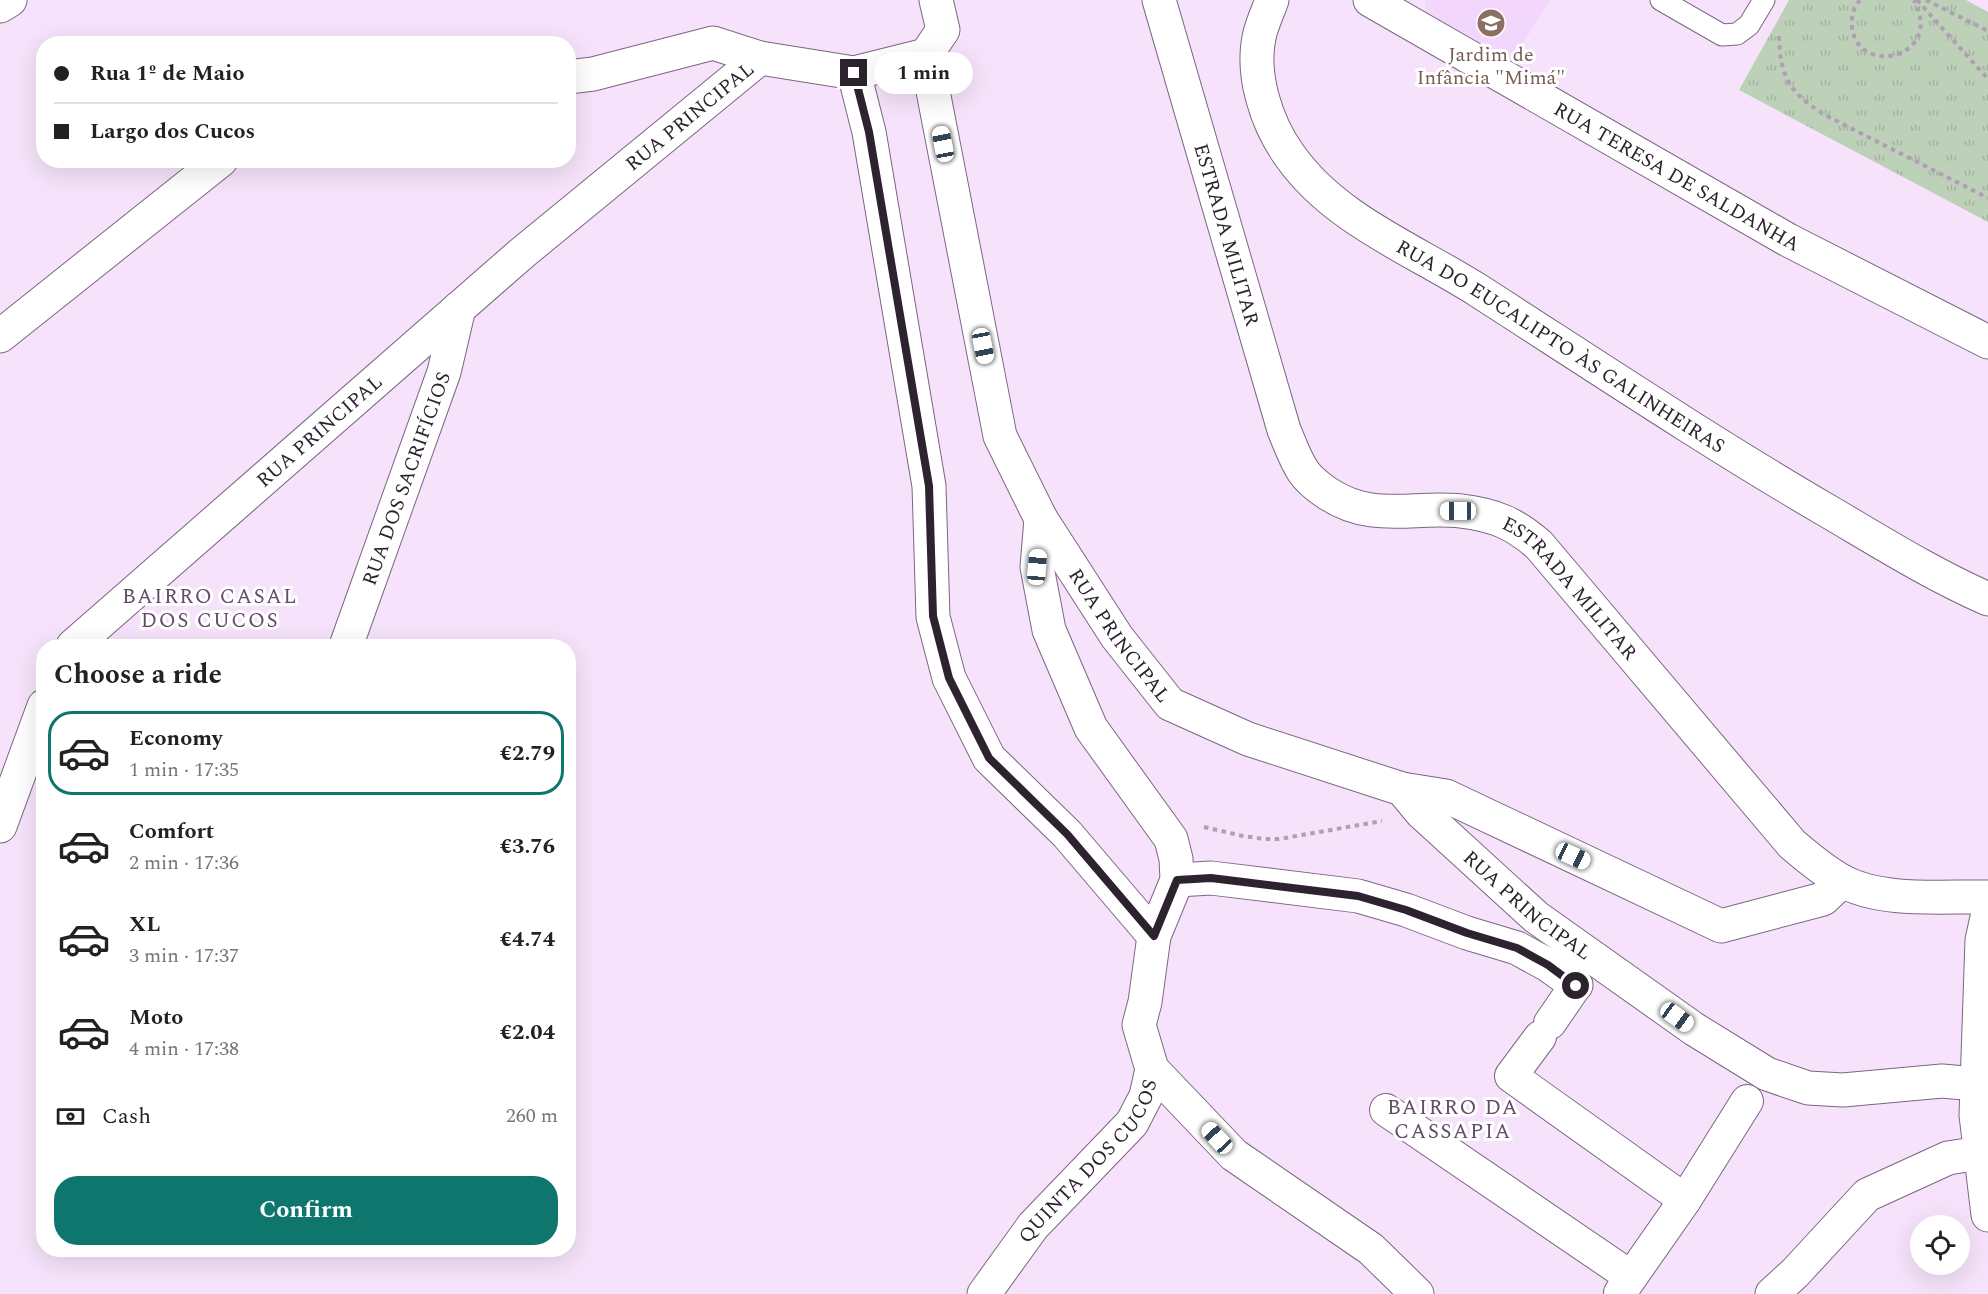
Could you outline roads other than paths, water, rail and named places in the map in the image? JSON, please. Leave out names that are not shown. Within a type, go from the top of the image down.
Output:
[{"type":"street","points":[[0,6],[10,0]]},
{"type":"street","points":[[926,55],[943,30],[936,0]]},
{"type":"street","name":"ESTRADA MILITAR","points":[[1159,0],[1284,430],[1304,473],[1318,487],[1360,509],[1458,511],[1482,514],[1522,530],[1539,545],[1792,844],[1818,866],[1842,881],[1866,890],[1891,895],[1988,897]]},
{"type":"street","name":"RUA DO EUCALIPTO ÀS GALINHEIRAS","points":[[1272,0],[1260,33],[1257,60],[1260,84],[1270,120],[1289,156],[1311,181],[1346,212],[1469,285],[1742,461],[1944,579],[1988,599]]},
{"type":"street","name":"RUA TERESA DE SALDANHA","points":[[1370,0],[1403,8],[1788,240],[1988,342]]},
{"type":"street","points":[[576,76],[593,74],[712,44],[760,58]]},
{"type":"street","name":"RUA PRINCIPAL","points":[[82,639],[530,246],[760,58],[854,73],[926,55],[1000,436],[1041,519],[1117,637],[1170,704],[1248,739],[1412,801],[1536,917],[1694,1029],[1767,1074],[1808,1088],[1843,1090],[1942,1081],[1976,1084]]},
{"type":"street","points":[[854,73],[869,132],[929,486],[933,616],[949,678],[989,758],[1067,834],[1154,936]]},
{"type":"street","points":[[0,336],[211,168]]},
{"type":"street","name":"RUA DOS SACRIFÍCIOS","points":[[349,639],[444,372],[459,308]]},
{"type":"street","name":"QUINTA DOS CUCOS","points":[[984,1294],[1033,1226],[1132,1123],[1146,1096],[1152,1069],[1139,1025],[1145,1002],[1154,936],[1177,880],[1176,859],[1171,839],[1091,728],[1049,630],[1037,567],[1041,519]]},
{"type":"street","points":[[0,826],[36,728]]},
{"type":"street","points":[[1412,801],[1446,796],[1721,926],[1823,899],[1842,881]]},
{"type":"street","points":[[1177,880],[1211,878],[1358,896],[1517,948],[1548,965],[1576,986],[1511,1076],[1685,1200]]},
{"type":"street","points":[[1988,913],[1982,940],[1976,1084],[1976,1115],[1988,1215]]},
{"type":"street","points":[[1152,1069],[1234,1155],[1371,1249],[1417,1294]]},
{"type":"street","points":[[1386,1110],[1625,1286],[1685,1200],[1747,1101]]},
{"type":"street","points":[[1772,1294],[1795,1273],[1867,1195],[1948,1158],[1980,1153]]},
{"type":"lane","points":[[1662,0],[1722,35],[1737,34],[1749,25],[1764,0]]},
{"type":"place","name":"Jardim de Infância \"Mimá\"","points":[[1491,23]]},
{"type":"district","name":"BAIRRO CASAL DOS CUCOS","points":[[210,608]]},
{"type":"district","name":"BAIRRO DA CASSAPIA","points":[[1453,1119]]}]
